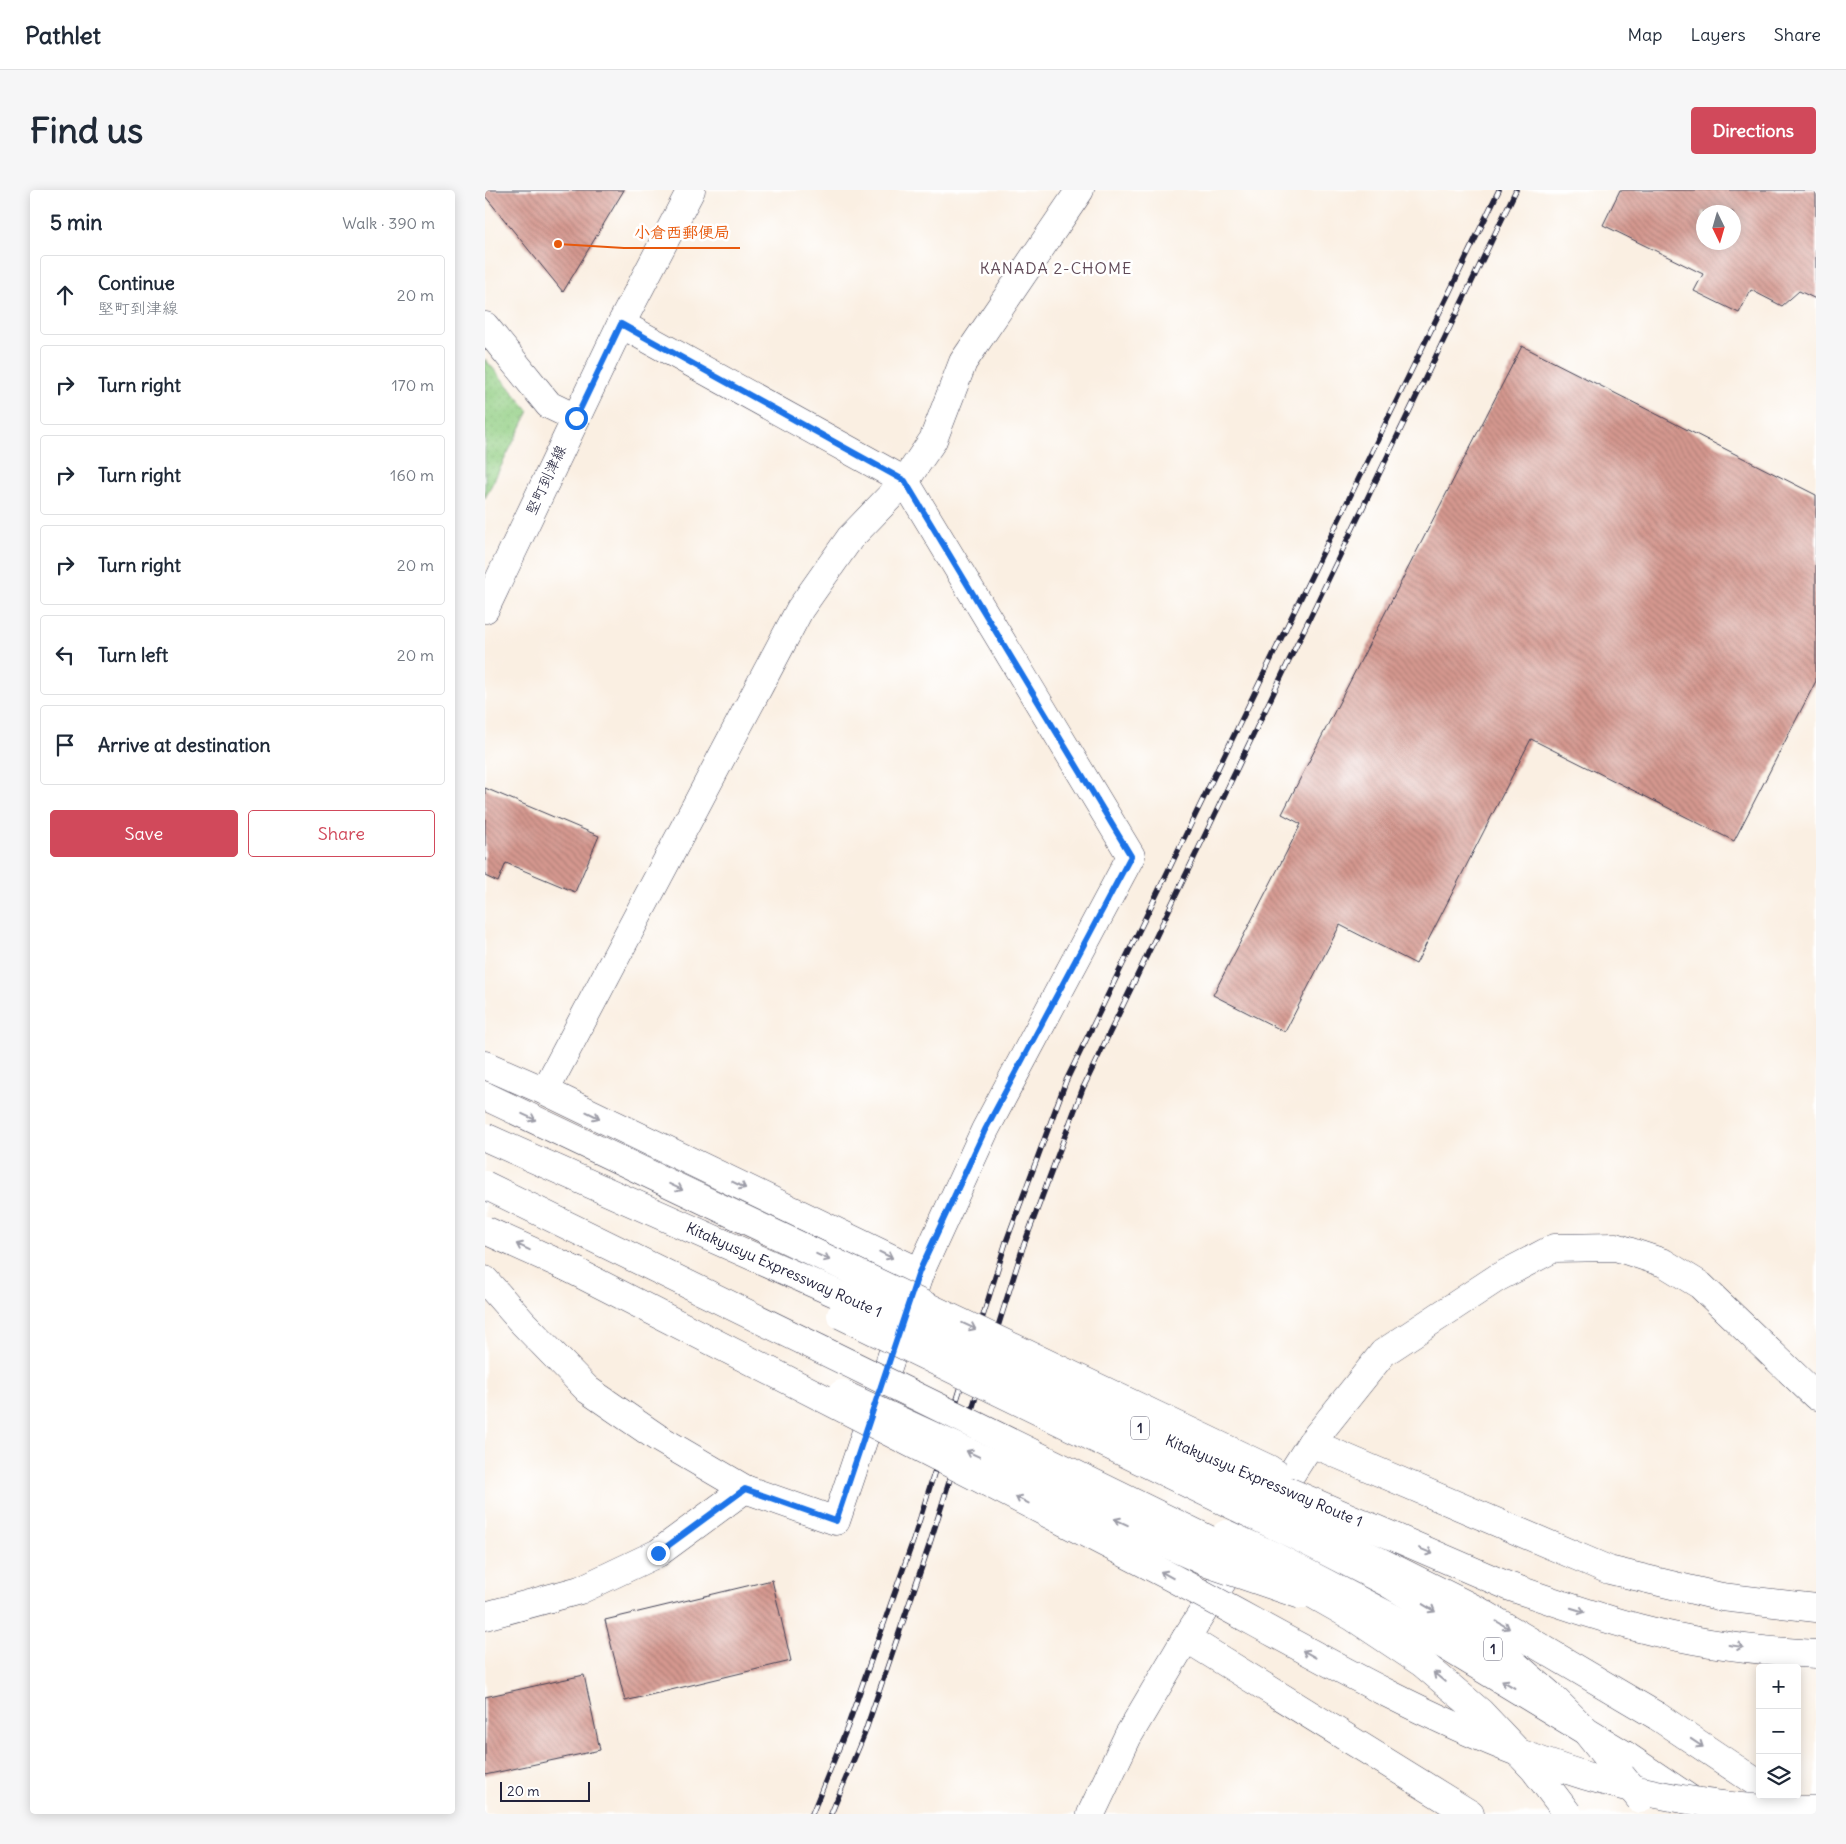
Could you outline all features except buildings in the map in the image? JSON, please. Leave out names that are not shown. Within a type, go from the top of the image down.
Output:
[{"type":"main road","name":"堅町到津線","points":[[485,609],[621,324],[691,190]]},
{"type":"main road","points":[[545,1092],[800,609],[850,538],[905,481],[933,440],[963,362],[1080,190]]},
{"type":"main road","points":[[485,1280],[523,1323],[588,1390],[658,1438],[745,1489],[836,1521],[919,1272],[985,1130],[1131,856],[905,481],[621,324]]},
{"type":"main road","points":[[485,326],[549,405],[576,418]]},
{"type":"main road","points":[[485,1065],[919,1272]]},
{"type":"main road","points":[[485,1096],[1269,1469],[1479,1611],[1657,1716],[1756,1782]]},
{"type":"main road","points":[[485,1126],[1295,1519],[1479,1611]]},
{"type":"main road","name":"Kitakyusyu Expressway Route 1","points":[[485,1138],[1019,1375],[1507,1586],[1574,1609],[1640,1628],[1707,1642],[1774,1652],[1816,1654]]},
{"type":"main road","name":"Kitakyusyu Expressway Route 1","points":[[485,1138],[1386,1582],[1463,1628],[1511,1661],[1584,1729],[1630,1785],[1650,1814]]},
{"type":"main road","points":[[485,1184],[1258,1564],[1353,1617],[1422,1663],[1480,1712],[1534,1769],[1568,1814]]},
{"type":"main road","points":[[485,1192],[1272,1555],[1444,1645],[1625,1755],[1713,1814]]},
{"type":"main road","points":[[485,1230],[1210,1564],[1444,1645]]},
{"type":"main road","points":[[1091,1814],[1128,1736],[1186,1638],[1311,1443],[1383,1353],[1497,1278],[1554,1248],[1616,1247],[1664,1263],[1700,1285],[1816,1396]]},
{"type":"main road","points":[[557,1262],[1152,1567],[1348,1676],[1472,1738],[1531,1763],[1588,1782],[1652,1799],[1723,1808],[1792,1811],[1816,1810]]},
{"type":"main road","points":[[1311,1443],[1609,1570],[1722,1597],[1816,1608]]},
{"type":"main road","points":[[485,1616],[580,1590],[658,1553],[745,1489]]},
{"type":"main road","points":[[1186,1638],[1470,1814]]},
{"type":"main road","points":[[1781,1799],[1802,1814]]},
{"type":"green space","points":[[485,359],[529,411],[485,498]]},
{"type":"railway","points":[[812,1814],[847,1728],[913,1541],[1006,1242],[1066,1081],[1499,190]]},
{"type":"railway","points":[[831,1814],[864,1735],[929,1546],[1023,1247],[1083,1088],[1516,190]]},
{"type":"place","name":"小倉西郵便局","points":[[558,244]]},
{"type":"district","name":"KANADA 2-CHOME","points":[[1056,268]]},
{"type":"route","points":[[576,418],[621,324],[905,481],[1131,856],[985,1130],[919,1272],[836,1521],[745,1489],[658,1553]]}]
